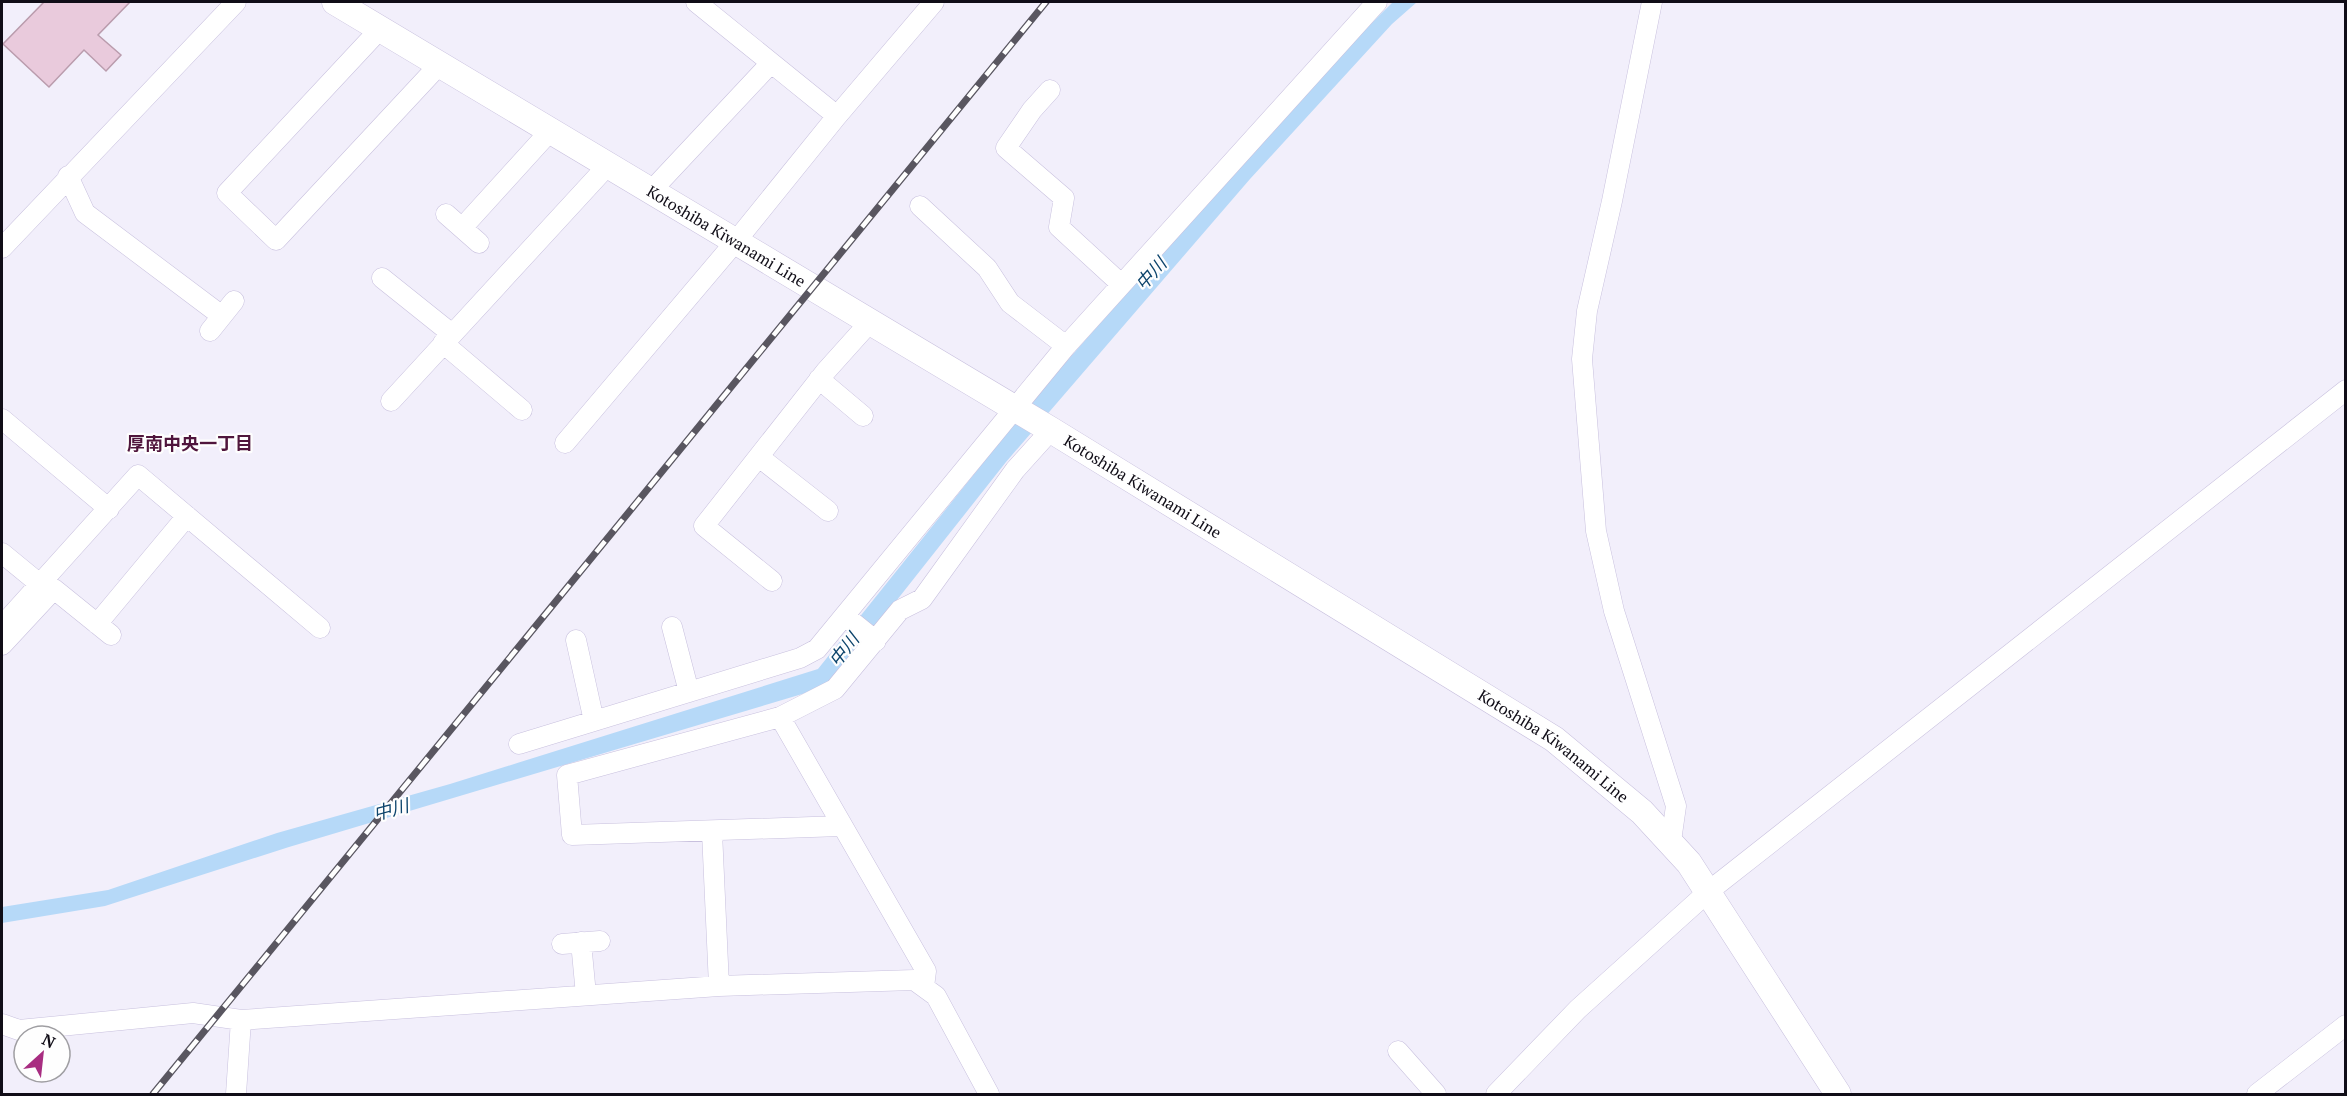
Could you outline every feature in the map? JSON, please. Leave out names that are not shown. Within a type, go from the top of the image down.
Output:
[{"type":"main road","name":"Kotoshiba Kiwanami Line","points":[[335,2],[1049,428],[1554,739],[1642,812],[1671,841],[1709,891],[1838,1095]]},
{"type":"street","points":[[2,248],[68,176],[236,2]]},
{"type":"street","points":[[696,2],[837,116]]},
{"type":"street","points":[[565,443],[934,2]]},
{"type":"street","points":[[519,744],[800,658],[817,649],[848,618],[1066,346],[1377,2]]},
{"type":"street","points":[[1652,2],[1612,201],[1587,311],[1582,360],[1596,531],[1614,610],[1676,806],[1671,841]]},
{"type":"street","points":[[381,28],[227,193],[276,240],[440,64]]},
{"type":"street","points":[[652,190],[770,64]]},
{"type":"street","points":[[1050,90],[1032,110],[1006,148],[1064,198],[1059,227],[1121,284]]},
{"type":"street","points":[[462,228],[551,130]]},
{"type":"street","points":[[391,401],[609,164]]},
{"type":"street","points":[[68,176],[84,213],[222,316]]},
{"type":"street","points":[[920,206],[987,268],[1010,303],[1066,346]]},
{"type":"street","points":[[447,214],[479,243]]},
{"type":"street","points":[[382,278],[522,410]]},
{"type":"street","points":[[772,581],[704,526],[819,379],[870,322]]},
{"type":"street","points":[[819,379],[863,416]]},
{"type":"street","points":[[1496,1095],[1578,1009],[1709,891],[2346,390]]},
{"type":"street","points":[[2,419],[109,509]]},
{"type":"street","points":[[841,826],[572,835],[567,775],[780,717],[835,689],[900,610],[922,599],[1015,470],[1049,428]]},
{"type":"street","points":[[759,457],[828,511]]},
{"type":"street","points":[[2,624],[41,585],[138,475],[320,628]]},
{"type":"street","points":[[2,645],[54,589],[104,630],[187,516]]},
{"type":"street","points":[[2,553],[41,585]]},
{"type":"street","points":[[848,618],[874,639]]},
{"type":"street","points":[[672,627],[689,692]]},
{"type":"street","points":[[576,640],[594,721]]},
{"type":"street","points":[[780,717],[926,971],[924,987]]},
{"type":"street","points":[[712,832],[719,986]]},
{"type":"street","points":[[581,942],[586,995]]},
{"type":"street","points":[[2,1024],[20,1030],[193,1013],[241,1020],[719,986],[914,980],[936,996],[989,1095]]},
{"type":"street","points":[[236,1095],[241,1020]]},
{"type":"street","points":[[2257,1095],[2346,1025]]},
{"type":"street","points":[[1398,1051],[1427,1091]]},
{"type":"water","name":"中川","points":[[1393,2],[1417,2],[1392,24],[1250,179],[1006,462],[829,686],[289,847],[105,906],[2,923],[2,907],[108,890],[277,833],[450,784],[818,669],[1043,388],[1324,70]]},
{"type":"building","points":[[44,2],[130,2],[98,35],[121,55],[106,71],[84,50],[49,87],[3,44]]},
{"type":"railway","points":[[153,1094],[1046,2]]},
{"type":"district","name":"厚南中央一丁目","points":[[190,444]]}]
